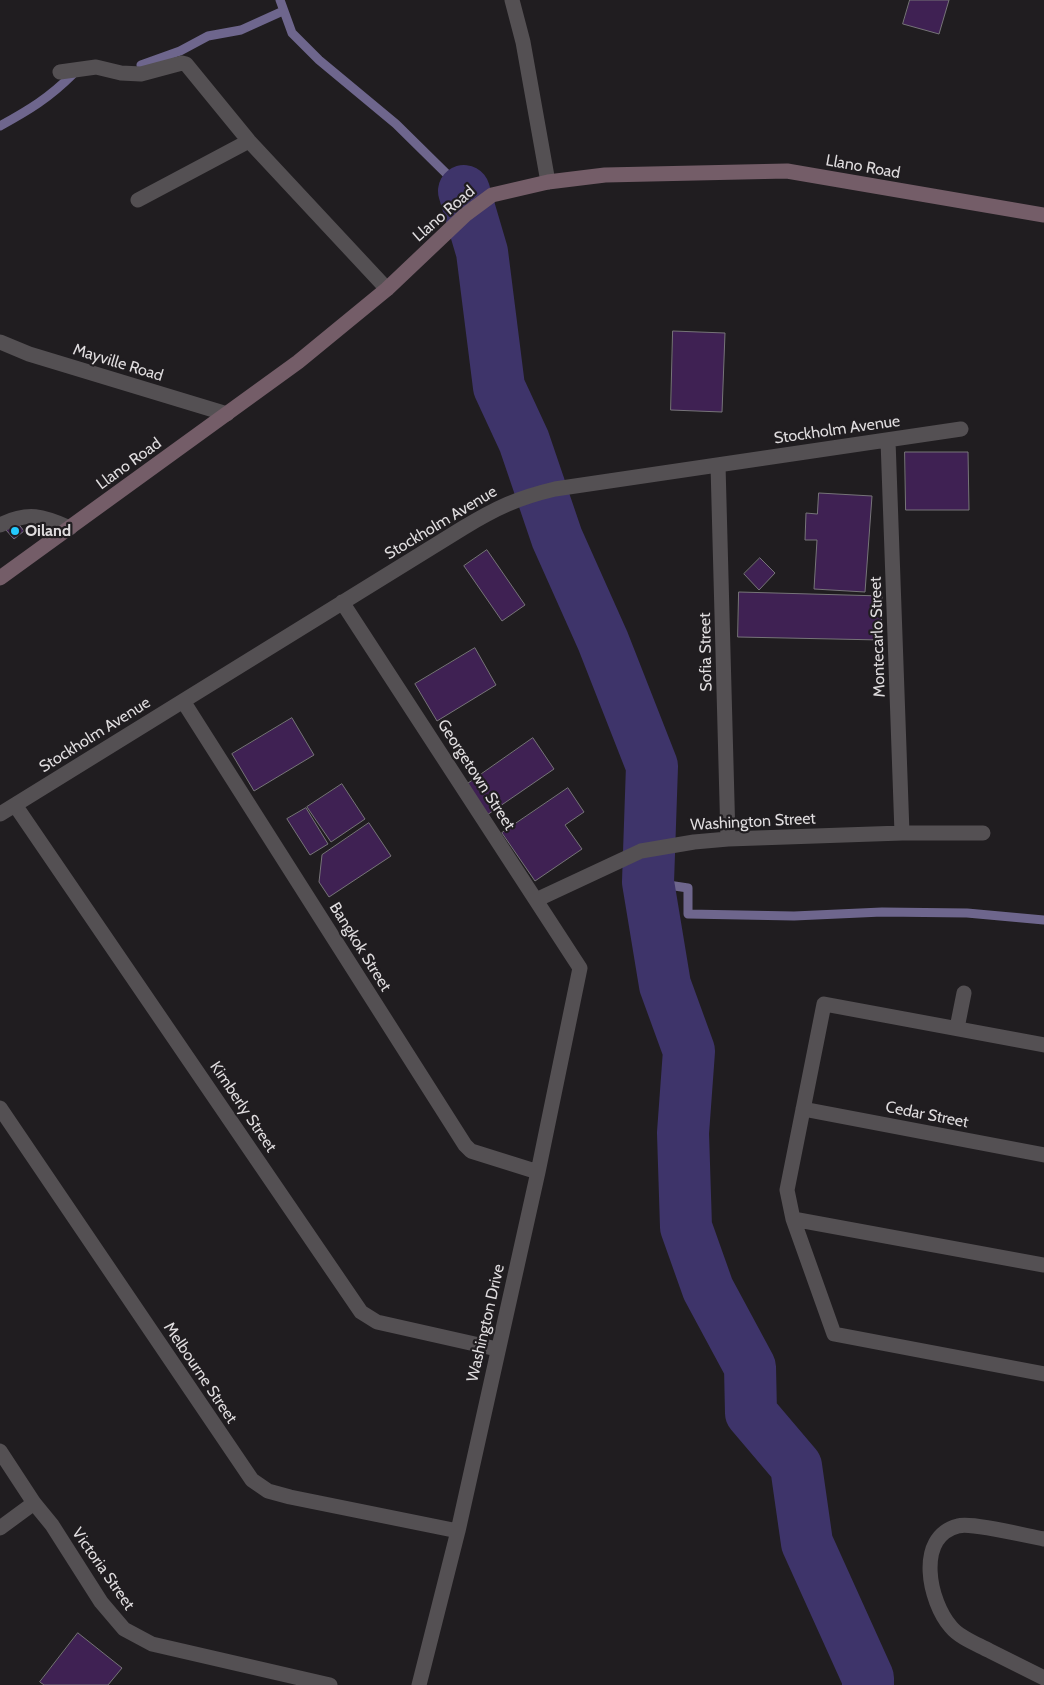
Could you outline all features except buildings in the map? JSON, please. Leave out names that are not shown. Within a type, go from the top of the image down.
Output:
[{"type":"main road","name":"Llano Road","points":[[3,572],[70,528],[298,362],[387,289],[465,215],[492,195],[548,182],[605,174],[787,171],[1044,215]]},
{"type":"street","points":[[512,0],[523,42],[548,182]]},
{"type":"street","points":[[60,72],[96,67],[121,73],[141,74],[182,63],[186,64],[249,141],[387,289]]},
{"type":"street","points":[[138,200],[249,141]]},
{"type":"street","name":"Mayville Road","points":[[0,342],[30,354],[227,414]]},
{"type":"street","name":"Stockholm Avenue","points":[[0,814],[342,602],[508,502],[555,489],[961,429]]},
{"type":"street","name":"Montecarlo Street","points":[[888,440],[902,833]]},
{"type":"street","name":"Sofia Street","points":[[718,465],[728,839]]},
{"type":"street","points":[[0,525],[14,518],[30,516],[46,518],[70,528]]},
{"type":"street","name":"Georgetown Street","points":[[342,602],[580,968]]},
{"type":"street","name":"Bangkok Street","points":[[183,700],[465,1144],[471,1151],[538,1172]]},
{"type":"street","name":"Kimberly Street","points":[[15,805],[361,1312],[377,1322],[497,1349]]},
{"type":"street","name":"Washington Street","points":[[536,900],[641,851],[694,842],[728,839],[983,832]]},
{"type":"street","name":"Washington Drive","points":[[419,1685],[458,1531],[497,1349],[538,1172],[580,968]]},
{"type":"street","points":[[957,1028],[964,993]]},
{"type":"street","points":[[1044,1045],[824,1004],[787,1190],[794,1219],[834,1334],[1044,1374]]},
{"type":"street","name":"Melbourne Street","points":[[0,1108],[252,1480],[268,1491],[290,1497],[458,1531]]},
{"type":"street","name":"Cedar Street","points":[[803,1109],[1044,1154]]},
{"type":"street","points":[[794,1219],[1044,1265]]},
{"type":"street","name":"Victoria Street","points":[[0,1451],[34,1503],[52,1525],[101,1602],[124,1629],[152,1644],[330,1685]]},
{"type":"street","points":[[0,1528],[34,1503]]},
{"type":"street","points":[[1044,1540],[959,1525],[945,1531],[935,1545],[930,1562],[931,1584],[937,1606],[951,1628],[969,1640],[1044,1678]]},
{"type":"waterway","points":[[280,0],[292,33],[319,60],[396,124],[464,191]]},
{"type":"waterway","points":[[141,65],[180,51],[208,36],[241,30],[283,11]]},
{"type":"waterway","points":[[0,126],[38,103],[73,74]]},
{"type":"waterway","points":[[464,191],[482,252],[499,387],[524,441],[557,538],[603,641],[652,766],[648,882],[665,985],[689,1051],[683,1133],[686,1227],[708,1289],[750,1367],[751,1413],[796,1466],[807,1543],[868,1678],[868,1685]]},
{"type":"waterway","points":[[648,882],[688,888],[688,914],[794,916],[882,912],[967,913],[1044,920]]},
{"type":"place","name":"Oiland","points":[[15,531]]}]
